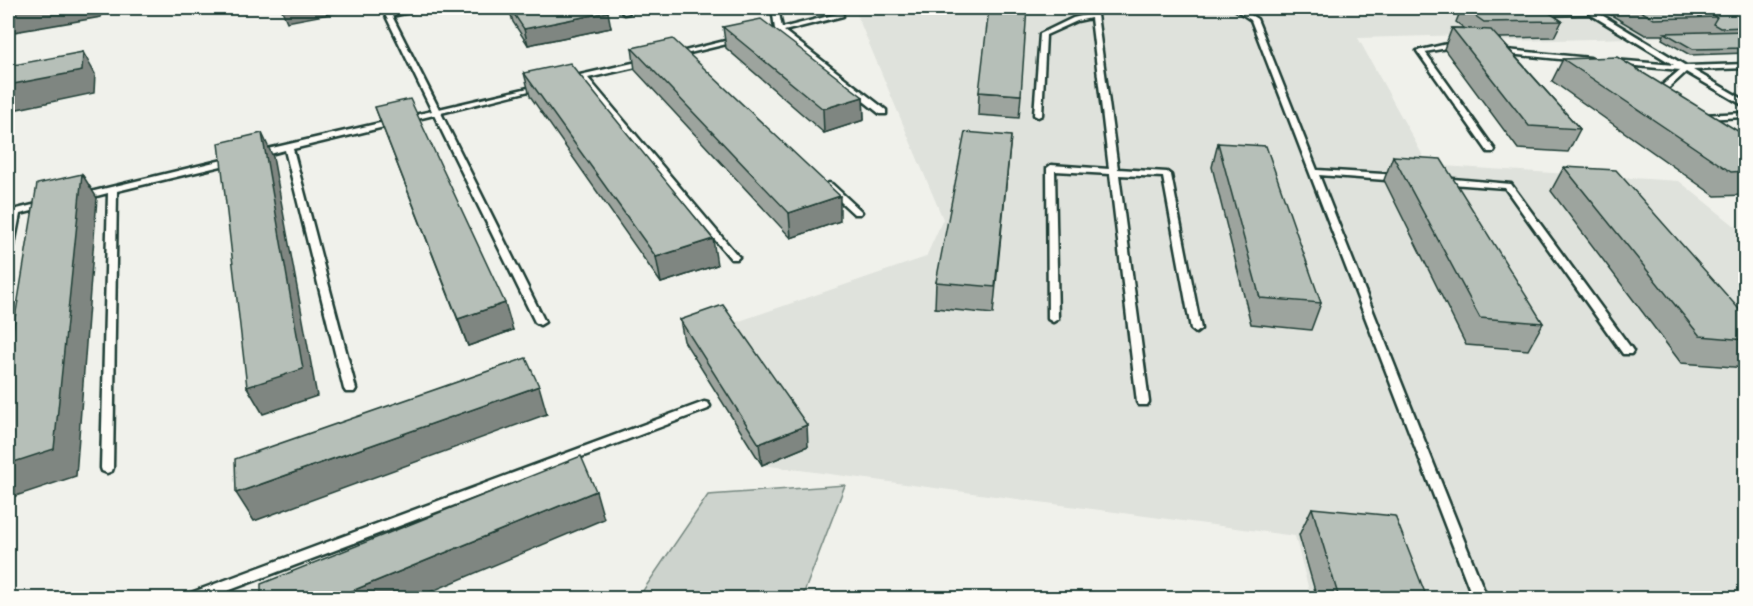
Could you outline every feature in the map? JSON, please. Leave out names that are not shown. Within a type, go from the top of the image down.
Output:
[{"type":"lane","points":[[425,8],[386,11],[540,322]]},
{"type":"lane","points":[[620,8],[626,14]]},
{"type":"lane","points":[[775,8],[779,30],[883,112]]},
{"type":"lane","points":[[756,36],[841,15],[838,8]]},
{"type":"lane","points":[[1236,8],[1254,19],[1480,598]]},
{"type":"lane","points":[[1586,8],[1746,105]]},
{"type":"lane","points":[[1038,115],[1043,34],[1091,11],[1143,402]]},
{"type":"lane","points":[[1543,13],[1593,12]]},
{"type":"lane","points":[[663,58],[744,38]]},
{"type":"lane","points":[[1470,48],[1447,46],[1421,51],[1491,150]]},
{"type":"lane","points":[[1494,50],[1598,61]]},
{"type":"lane","points":[[686,52],[695,60]]},
{"type":"lane","points":[[560,82],[652,61]]},
{"type":"lane","points":[[1610,62],[1686,68],[1746,66]]},
{"type":"lane","points":[[1661,103],[1653,98],[1686,68]]},
{"type":"lane","points":[[583,77],[734,257]]},
{"type":"lane","points":[[253,156],[549,85]]},
{"type":"lane","points":[[1694,117],[1746,115]]},
{"type":"lane","points":[[288,147],[350,389]]},
{"type":"lane","points":[[70,199],[242,158]]},
{"type":"lane","points":[[1053,319],[1051,168],[1114,171],[1167,175],[1196,329]]},
{"type":"lane","points":[[1314,172],[1405,179]]},
{"type":"lane","points":[[823,180],[857,213]]},
{"type":"lane","points":[[1428,180],[1508,186],[1627,351]]},
{"type":"lane","points":[[107,468],[113,189]]},
{"type":"lane","points":[[8,250],[16,212],[59,202]]},
{"type":"lane","points":[[193,598],[704,406]]},
{"type":"shaded area","points":[[854,8],[1745,8],[1745,35],[1476,42],[1467,35],[1358,38],[1428,165],[1679,181],[1745,234],[1745,598],[1311,598],[1295,536],[762,465],[808,447],[725,326],[926,257],[943,219]]},
{"type":"shaded area","points":[[845,485],[802,598],[638,598],[708,495]]},
{"type":"building","points":[[8,8],[26,8],[8,11]]},
{"type":"building","points":[[510,8],[604,8],[608,12],[524,29]]},
{"type":"building","points":[[989,8],[1027,8],[1021,95],[979,92]]},
{"type":"building","points":[[1464,8],[1542,8],[1562,21],[1484,22]]},
{"type":"building","points":[[1635,8],[1698,8],[1717,17],[1654,19]]},
{"type":"building","points":[[1698,8],[1746,8],[1746,27],[1720,28],[1713,24],[1717,17]]},
{"type":"building","points":[[761,19],[863,97],[823,109],[723,27]]},
{"type":"building","points":[[1452,28],[1491,30],[1580,129],[1529,126]]},
{"type":"building","points":[[1746,31],[1746,48],[1693,49],[1665,33]]},
{"type":"building","points":[[673,39],[840,196],[789,213],[632,48]]},
{"type":"building","points":[[83,52],[82,71],[8,85],[8,66]]},
{"type":"building","points":[[1617,57],[1746,136],[1746,171],[1731,172],[1563,59]]},
{"type":"building","points":[[570,63],[713,239],[656,257],[524,73]]},
{"type":"building","points":[[410,99],[505,303],[458,319],[375,107]]},
{"type":"building","points":[[965,132],[1011,136],[995,287],[936,282]]},
{"type":"building","points":[[262,133],[303,369],[247,387],[219,143]]},
{"type":"building","points":[[1218,143],[1266,146],[1321,303],[1260,298]]},
{"type":"building","points":[[1393,156],[1441,159],[1543,323],[1480,318]]},
{"type":"building","points":[[1564,167],[1616,170],[1746,317],[1746,340],[1700,336]]},
{"type":"building","points":[[82,174],[54,449],[8,464],[8,361],[37,184]]},
{"type":"building","points":[[723,305],[807,425],[759,444],[680,320]]},
{"type":"building","points":[[526,358],[539,386],[236,493],[235,459]]},
{"type":"building","points":[[581,456],[596,491],[335,598],[261,598],[261,584]]},
{"type":"building","points":[[1312,508],[1395,516],[1427,598],[1339,598]]}]
